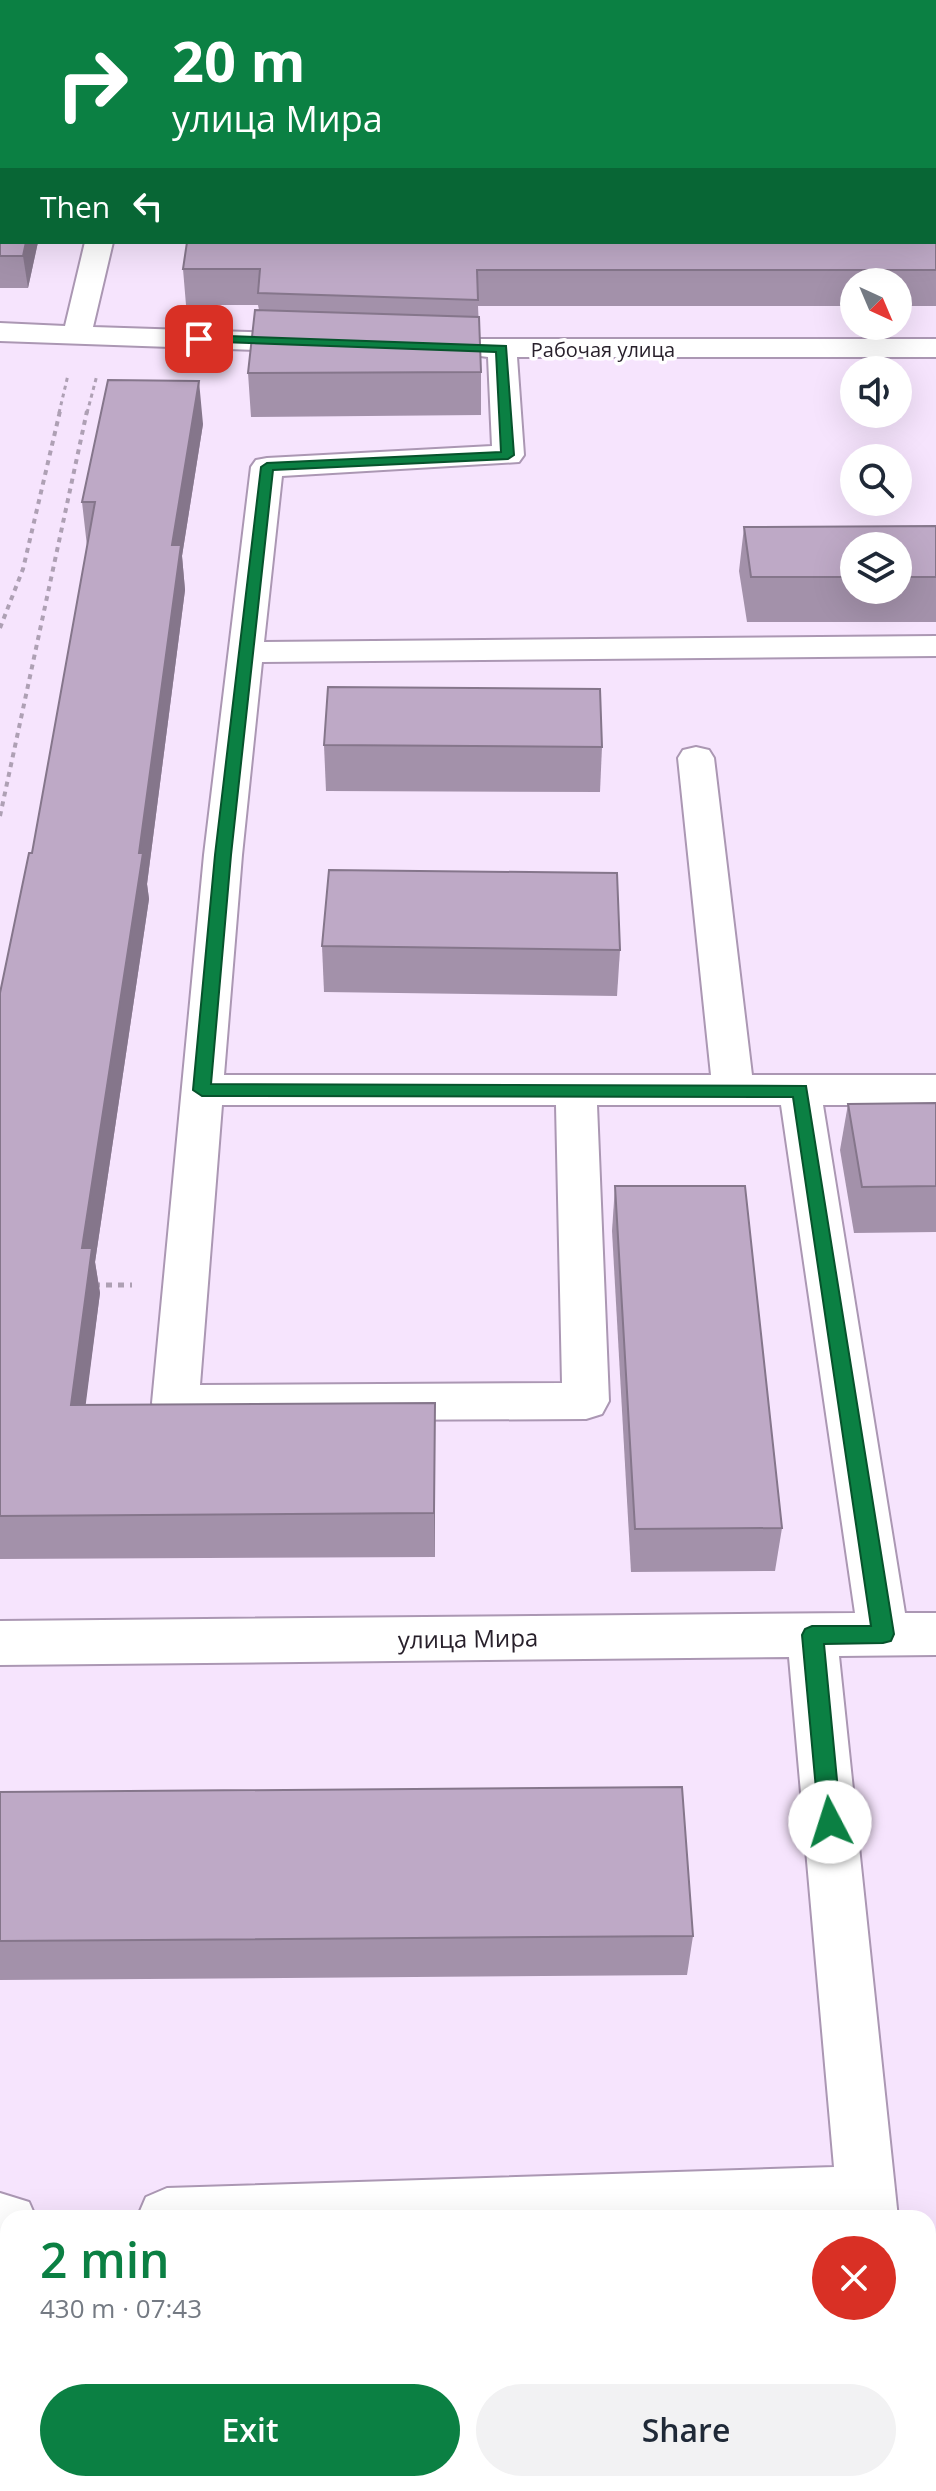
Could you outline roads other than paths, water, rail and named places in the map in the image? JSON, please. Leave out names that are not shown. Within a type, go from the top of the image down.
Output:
[{"type":"street","points":[[77,335],[99,244]]},
{"type":"street","points":[[0,332],[345,344]]},
{"type":"street","name":"Рабочая улица","points":[[439,347],[936,348]]},
{"type":"street","points":[[502,349],[508,455],[267,467],[223,855],[175,1403],[586,1401],[576,1091]]},
{"type":"street","points":[[247,652],[936,646]]},
{"type":"street","points":[[696,758],[733,1091]]},
{"type":"street","points":[[202,1090],[936,1090]]},
{"type":"street","points":[[800,1091],[883,1634]]},
{"type":"street","name":"улица Мира","points":[[0,1643],[936,1634]]},
{"type":"street","points":[[676,2210],[867,2207],[812,1635]]}]
